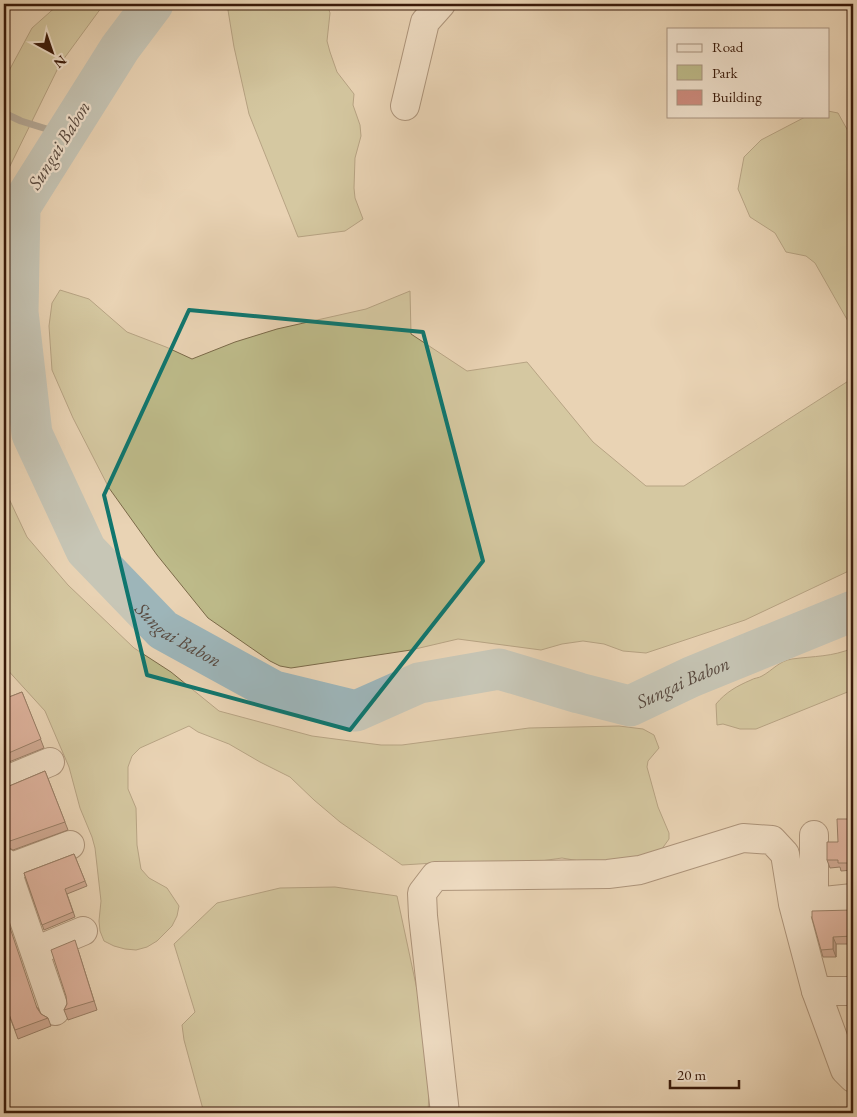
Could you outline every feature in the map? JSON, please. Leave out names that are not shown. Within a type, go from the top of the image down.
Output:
[{"type":"street","points":[[405,106],[425,22],[441,4]]},
{"type":"street","points":[[4,780],[50,762]]},
{"type":"street","points":[[803,903],[814,836]]},
{"type":"street","points":[[445,1113],[423,916],[422,892],[435,876],[608,874],[640,870],[743,838],[772,840],[785,854],[803,903],[816,991],[845,1070],[853,1078]]},
{"type":"street","points":[[55,1010],[5,866],[70,845]]},
{"type":"street","points":[[803,903],[853,898]]},
{"type":"street","points":[[35,951],[83,930]]},
{"type":"street","points":[[816,991],[853,991]]},
{"type":"highlighted area","points":[[189,310],[423,332],[483,561],[350,730],[147,675],[104,495]]},
{"type":"green space","points":[[59,4],[104,4],[60,64],[10,166],[4,174],[4,80],[32,28]]},
{"type":"green space","points":[[227,4],[327,4],[330,13],[327,41],[337,72],[354,94],[353,105],[360,125],[361,136],[355,158],[354,188],[355,198],[363,219],[345,231],[298,237],[249,114],[234,47]]},
{"type":"green space","points":[[830,111],[838,113],[853,140],[853,330],[815,263],[806,256],[786,252],[775,233],[750,217],[738,189],[744,157],[761,140],[803,118],[830,118]]},
{"type":"green space","points":[[60,290],[89,299],[127,332],[192,359],[235,342],[277,329],[366,309],[410,291],[411,334],[467,371],[527,362],[593,442],[646,486],[684,486],[853,378],[853,569],[745,620],[646,653],[623,651],[604,644],[583,641],[541,650],[458,639],[411,650],[291,668],[280,666],[208,618],[157,555],[109,488],[73,418],[52,370],[49,326],[52,303]]},
{"type":"green space","points":[[4,488],[27,537],[68,585],[134,648],[171,672],[219,711],[312,736],[381,745],[402,745],[529,728],[619,726],[643,729],[654,735],[659,748],[648,761],[647,767],[658,807],[669,833],[669,839],[656,857],[591,863],[562,858],[519,864],[451,862],[402,865],[340,822],[290,777],[229,744],[198,732],[189,726],[140,748],[132,756],[128,767],[128,789],[136,808],[137,845],[141,869],[149,878],[167,888],[179,906],[177,916],[172,926],[157,941],[147,947],[136,950],[125,949],[104,941],[99,921],[101,901],[95,848],[80,808],[69,767],[45,711],[4,666]]},
{"type":"green space","points":[[853,648],[853,695],[850,691],[756,729],[740,729],[723,724],[717,725],[716,704],[736,687],[761,677],[787,660],[830,655]]},
{"type":"green space","points":[[335,887],[397,896],[428,1041],[428,1113],[204,1113],[184,1040],[182,1025],[195,1012],[174,944],[217,903],[280,888]]},
{"type":"building","points":[[22,692],[41,739],[4,755],[4,699]]},
{"type":"building","points":[[45,771],[65,822],[10,841],[4,838],[4,787]]},
{"type":"building","points":[[837,819],[853,819],[853,863],[838,863],[838,860],[827,860],[827,842],[838,842]]},
{"type":"building","points":[[74,854],[85,881],[65,889],[73,912],[42,925],[24,873]]},
{"type":"building","points":[[4,910],[37,1008],[41,1014],[48,1018],[15,1030],[4,1001]]},
{"type":"building","points":[[853,910],[853,936],[833,937],[833,949],[821,950],[812,918],[812,911]]},
{"type":"building","points":[[75,940],[94,1001],[64,1010],[67,1004],[66,996],[51,950]]},
{"type":"building","points":[[850,1008],[853,1008],[853,1044],[850,1034]]},
{"type":"building","points":[[848,1099],[853,1099],[853,1113],[848,1113]]},
{"type":"waterway","name":"Sungai Babon","points":[[153,4],[120,48],[20,207],[18,312],[32,434],[86,550],[163,630],[274,691],[356,711],[419,683],[499,669],[630,706],[691,677],[853,611]]},
{"type":"waterway","points":[[4,113],[21,121],[66,135]]}]
